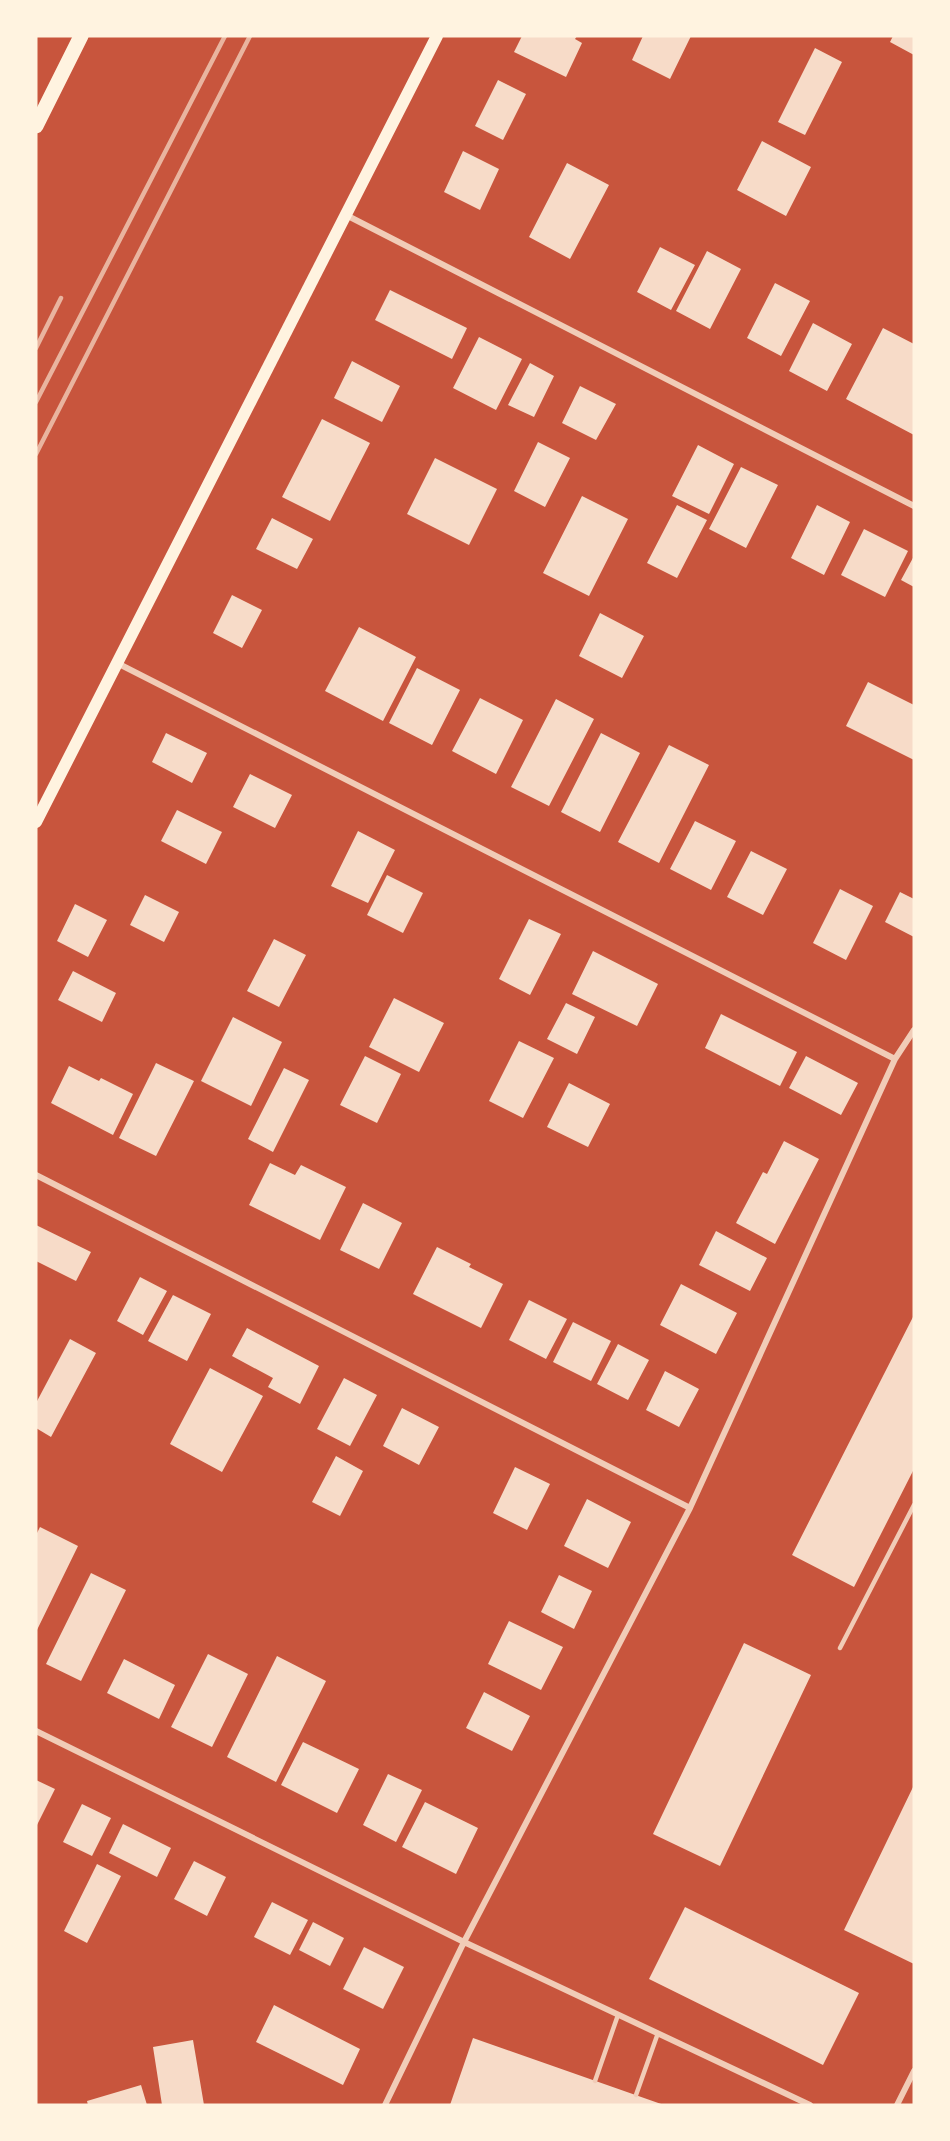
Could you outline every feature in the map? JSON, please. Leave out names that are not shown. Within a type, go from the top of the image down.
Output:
[{"type":"main road","points":[[37,121],[81,36]]},
{"type":"main road","points":[[36,822],[437,36]]},
{"type":"street","points":[[345,215],[914,506]]},
{"type":"street","points":[[117,663],[895,1059]]},
{"type":"street","points":[[385,2105],[464,1942],[690,1508],[895,1059],[912,1039],[914,1029]]},
{"type":"street","points":[[36,1175],[690,1508]]},
{"type":"street","points":[[36,1731],[464,1942],[810,2105]]},
{"type":"street","points":[[897,2105],[914,2071]]},
{"type":"lane","points":[[840,1648],[914,1504]]},
{"type":"lane","points":[[595,2081],[618,2014]]},
{"type":"lane","points":[[636,2095],[658,2033]]},
{"type":"building","points":[[522,36],[577,36],[575,39],[582,43],[566,77],[514,52]]},
{"type":"building","points":[[643,36],[691,36],[670,79],[632,60]]},
{"type":"building","points":[[893,36],[914,36],[914,55],[890,42]]},
{"type":"building","points":[[815,48],[842,62],[805,135],[778,122]]},
{"type":"building","points":[[498,80],[526,94],[503,140],[475,126]]},
{"type":"building","points":[[762,141],[811,167],[786,216],[737,190]]},
{"type":"building","points":[[463,151],[499,169],[480,210],[444,192]]},
{"type":"building","points":[[567,163],[609,185],[570,259],[529,237]]},
{"type":"building","points":[[660,247],[695,265],[671,310],[637,292]]},
{"type":"building","points":[[707,251],[741,269],[710,329],[676,311]]},
{"type":"building","points":[[775,283],[810,301],[781,356],[747,338]]},
{"type":"building","points":[[390,290],[467,328],[452,359],[375,320]]},
{"type":"building","points":[[813,323],[852,344],[827,391],[789,371]]},
{"type":"building","points":[[883,328],[914,344],[914,435],[846,399]]},
{"type":"building","points":[[479,337],[522,359],[496,410],[453,388]]},
{"type":"building","points":[[352,361],[400,386],[382,422],[334,398]]},
{"type":"building","points":[[530,363],[554,376],[534,417],[508,405]]},
{"type":"building","points":[[580,386],[616,404],[596,440],[562,423]]},
{"type":"building","points":[[322,419],[370,443],[330,521],[282,497]]},
{"type":"building","points":[[538,442],[570,458],[545,507],[514,491]]},
{"type":"building","points":[[698,445],[734,464],[709,514],[672,496]]},
{"type":"building","points":[[435,458],[497,489],[469,545],[407,514]]},
{"type":"building","points":[[741,467],[778,485],[746,548],[709,529]]},
{"type":"building","points":[[582,496],[628,519],[589,596],[543,573]]},
{"type":"building","points":[[677,505],[707,520],[677,578],[647,563]]},
{"type":"building","points":[[817,505],[850,522],[824,575],[791,558]]},
{"type":"building","points":[[272,518],[313,539],[297,569],[256,549]]},
{"type":"building","points":[[864,529],[908,551],[885,597],[841,575]]},
{"type":"building","points":[[914,556],[914,587],[901,580]]},
{"type":"building","points":[[232,595],[262,610],[242,648],[213,633]]},
{"type":"building","points":[[600,613],[644,636],[622,678],[579,656]]},
{"type":"building","points":[[359,627],[416,657],[383,721],[325,691]]},
{"type":"building","points":[[417,668],[460,690],[432,745],[389,723]]},
{"type":"building","points":[[868,682],[914,705],[914,760],[846,726]]},
{"type":"building","points":[[480,698],[523,720],[496,774],[452,751]]},
{"type":"building","points":[[556,699],[594,719],[549,806],[511,787]]},
{"type":"building","points":[[166,733],[207,753],[192,783],[152,762]]},
{"type":"building","points":[[601,733],[640,753],[600,832],[561,812]]},
{"type":"building","points":[[669,745],[709,765],[659,863],[618,842]]},
{"type":"building","points":[[250,774],[292,795],[275,828],[233,807]]},
{"type":"building","points":[[177,810],[222,832],[206,864],[161,841]]},
{"type":"building","points":[[695,821],[736,841],[711,890],[670,869]]},
{"type":"building","points":[[358,831],[395,850],[368,903],[331,886]]},
{"type":"building","points":[[751,851],[787,869],[763,915],[727,897]]},
{"type":"building","points":[[387,875],[423,893],[403,933],[367,915]]},
{"type":"building","points":[[840,889],[873,906],[846,960],[813,943]]},
{"type":"building","points":[[900,892],[914,899],[914,937],[885,922]]},
{"type":"building","points":[[145,895],[179,912],[164,942],[130,925]]},
{"type":"building","points":[[75,904],[107,920],[88,957],[57,941]]},
{"type":"building","points":[[529,919],[561,934],[530,995],[499,979]]},
{"type":"building","points":[[274,939],[306,955],[279,1007],[247,991]]},
{"type":"building","points":[[593,951],[658,984],[637,1026],[572,994]]},
{"type":"building","points":[[73,971],[116,993],[102,1022],[58,1000]]},
{"type":"building","points":[[394,998],[444,1023],[419,1072],[369,1047]]},
{"type":"building","points":[[566,1003],[595,1017],[577,1054],[547,1039]]},
{"type":"building","points":[[721,1014],[797,1052],[780,1086],[705,1048]]},
{"type":"building","points":[[233,1017],[282,1042],[251,1106],[201,1081]]},
{"type":"building","points":[[519,1041],[554,1058],[523,1118],[489,1101]]},
{"type":"building","points":[[365,1056],[401,1074],[377,1123],[340,1105]]},
{"type":"building","points":[[806,1056],[858,1083],[841,1115],[789,1088]]},
{"type":"building","points":[[156,1063],[194,1081],[156,1156],[119,1138]]},
{"type":"building","points":[[69,1066],[99,1081],[101,1078],[133,1094],[113,1135],[51,1103]]},
{"type":"building","points":[[284,1068],[309,1080],[273,1152],[248,1139]]},
{"type":"building","points":[[569,1083],[610,1104],[588,1147],[547,1127]]},
{"type":"building","points":[[784,1141],[819,1159],[775,1244],[736,1223],[763,1172],[767,1174]]},
{"type":"building","points":[[270,1163],[295,1175],[301,1165],[346,1187],[320,1240],[249,1205]]},
{"type":"building","points":[[363,1203],[402,1223],[379,1269],[340,1250]]},
{"type":"building","points":[[36,1225],[91,1252],[76,1281],[36,1261]]},
{"type":"building","points":[[716,1231],[767,1258],[750,1291],[699,1265]]},
{"type":"building","points":[[437,1247],[503,1284],[481,1328],[413,1294]]},
{"type":"building","points":[[140,1277],[167,1291],[143,1335],[117,1321]]},
{"type":"building","points":[[681,1284],[737,1313],[716,1354],[660,1325]]},
{"type":"building","points":[[173,1295],[211,1314],[187,1361],[148,1341]]},
{"type":"building","points":[[529,1300],[567,1319],[546,1359],[509,1340]]},
{"type":"building","points":[[914,1315],[914,1469],[854,1587],[792,1555]]},
{"type":"building","points":[[573,1322],[611,1341],[591,1381],[553,1362]]},
{"type":"building","points":[[247,1328],[319,1366],[300,1404],[268,1387],[273,1378],[232,1356]]},
{"type":"building","points":[[70,1339],[96,1353],[51,1437],[36,1428],[36,1403]]},
{"type":"building","points":[[618,1344],[649,1360],[628,1400],[597,1384]]},
{"type":"building","points":[[210,1368],[263,1396],[222,1472],[170,1444]]},
{"type":"building","points":[[665,1371],[699,1389],[679,1427],[646,1410]]},
{"type":"building","points":[[344,1378],[377,1395],[350,1446],[317,1429]]},
{"type":"building","points":[[402,1408],[439,1427],[419,1465],[383,1446]]},
{"type":"building","points":[[336,1456],[363,1471],[340,1516],[312,1502]]},
{"type":"building","points":[[515,1467],[550,1484],[527,1530],[493,1513]]},
{"type":"building","points":[[587,1499],[631,1522],[608,1568],[564,1546]]},
{"type":"building","points":[[40,1527],[78,1546],[36,1632],[36,1535]]},
{"type":"building","points":[[91,1573],[126,1590],[81,1681],[46,1664]]},
{"type":"building","points":[[559,1575],[592,1591],[574,1629],[541,1612]]},
{"type":"building","points":[[509,1621],[563,1647],[541,1690],[488,1664]]},
{"type":"building","points":[[744,1643],[811,1675],[720,1866],[653,1834]]},
{"type":"building","points":[[208,1654],[248,1674],[212,1747],[171,1727]]},
{"type":"building","points":[[277,1656],[326,1681],[276,1782],[227,1757]]},
{"type":"building","points":[[124,1659],[175,1685],[159,1719],[107,1693]]},
{"type":"building","points":[[484,1692],[530,1716],[512,1751],[466,1728]]},
{"type":"building","points":[[303,1742],[359,1769],[337,1813],[281,1785]]},
{"type":"building","points":[[388,1774],[422,1790],[396,1842],[363,1825]]},
{"type":"building","points":[[36,1780],[55,1789],[36,1827]]},
{"type":"building","points":[[914,1785],[914,1964],[844,1930]]},
{"type":"building","points":[[425,1802],[478,1828],[456,1874],[402,1847]]},
{"type":"building","points":[[82,1804],[111,1818],[92,1856],[63,1842]]},
{"type":"building","points":[[123,1824],[171,1848],[157,1877],[109,1853]]},
{"type":"building","points":[[194,1861],[226,1877],[207,1916],[174,1899]]},
{"type":"building","points":[[97,1864],[121,1876],[87,1943],[64,1931]]},
{"type":"building","points":[[272,1902],[308,1920],[290,1955],[254,1937]]},
{"type":"building","points":[[685,1907],[859,1993],[823,2065],[649,1979]]},
{"type":"building","points":[[313,1922],[344,1938],[330,1966],[299,1950]]},
{"type":"building","points":[[364,1947],[404,1967],[383,2009],[343,1989]]},
{"type":"building","points":[[274,2005],[360,2049],[343,2085],[256,2042]]},
{"type":"building","points":[[473,2038],[664,2105],[450,2105]]},
{"type":"building","points":[[193,2040],[204,2105],[162,2105],[153,2047]]},
{"type":"building","points":[[141,2085],[147,2105],[88,2105],[87,2101]]},
{"type":"railway","points":[[36,402],[225,36]]},
{"type":"railway","points":[[36,454],[250,36]]},
{"type":"railway","points":[[36,348],[61,298]]}]
